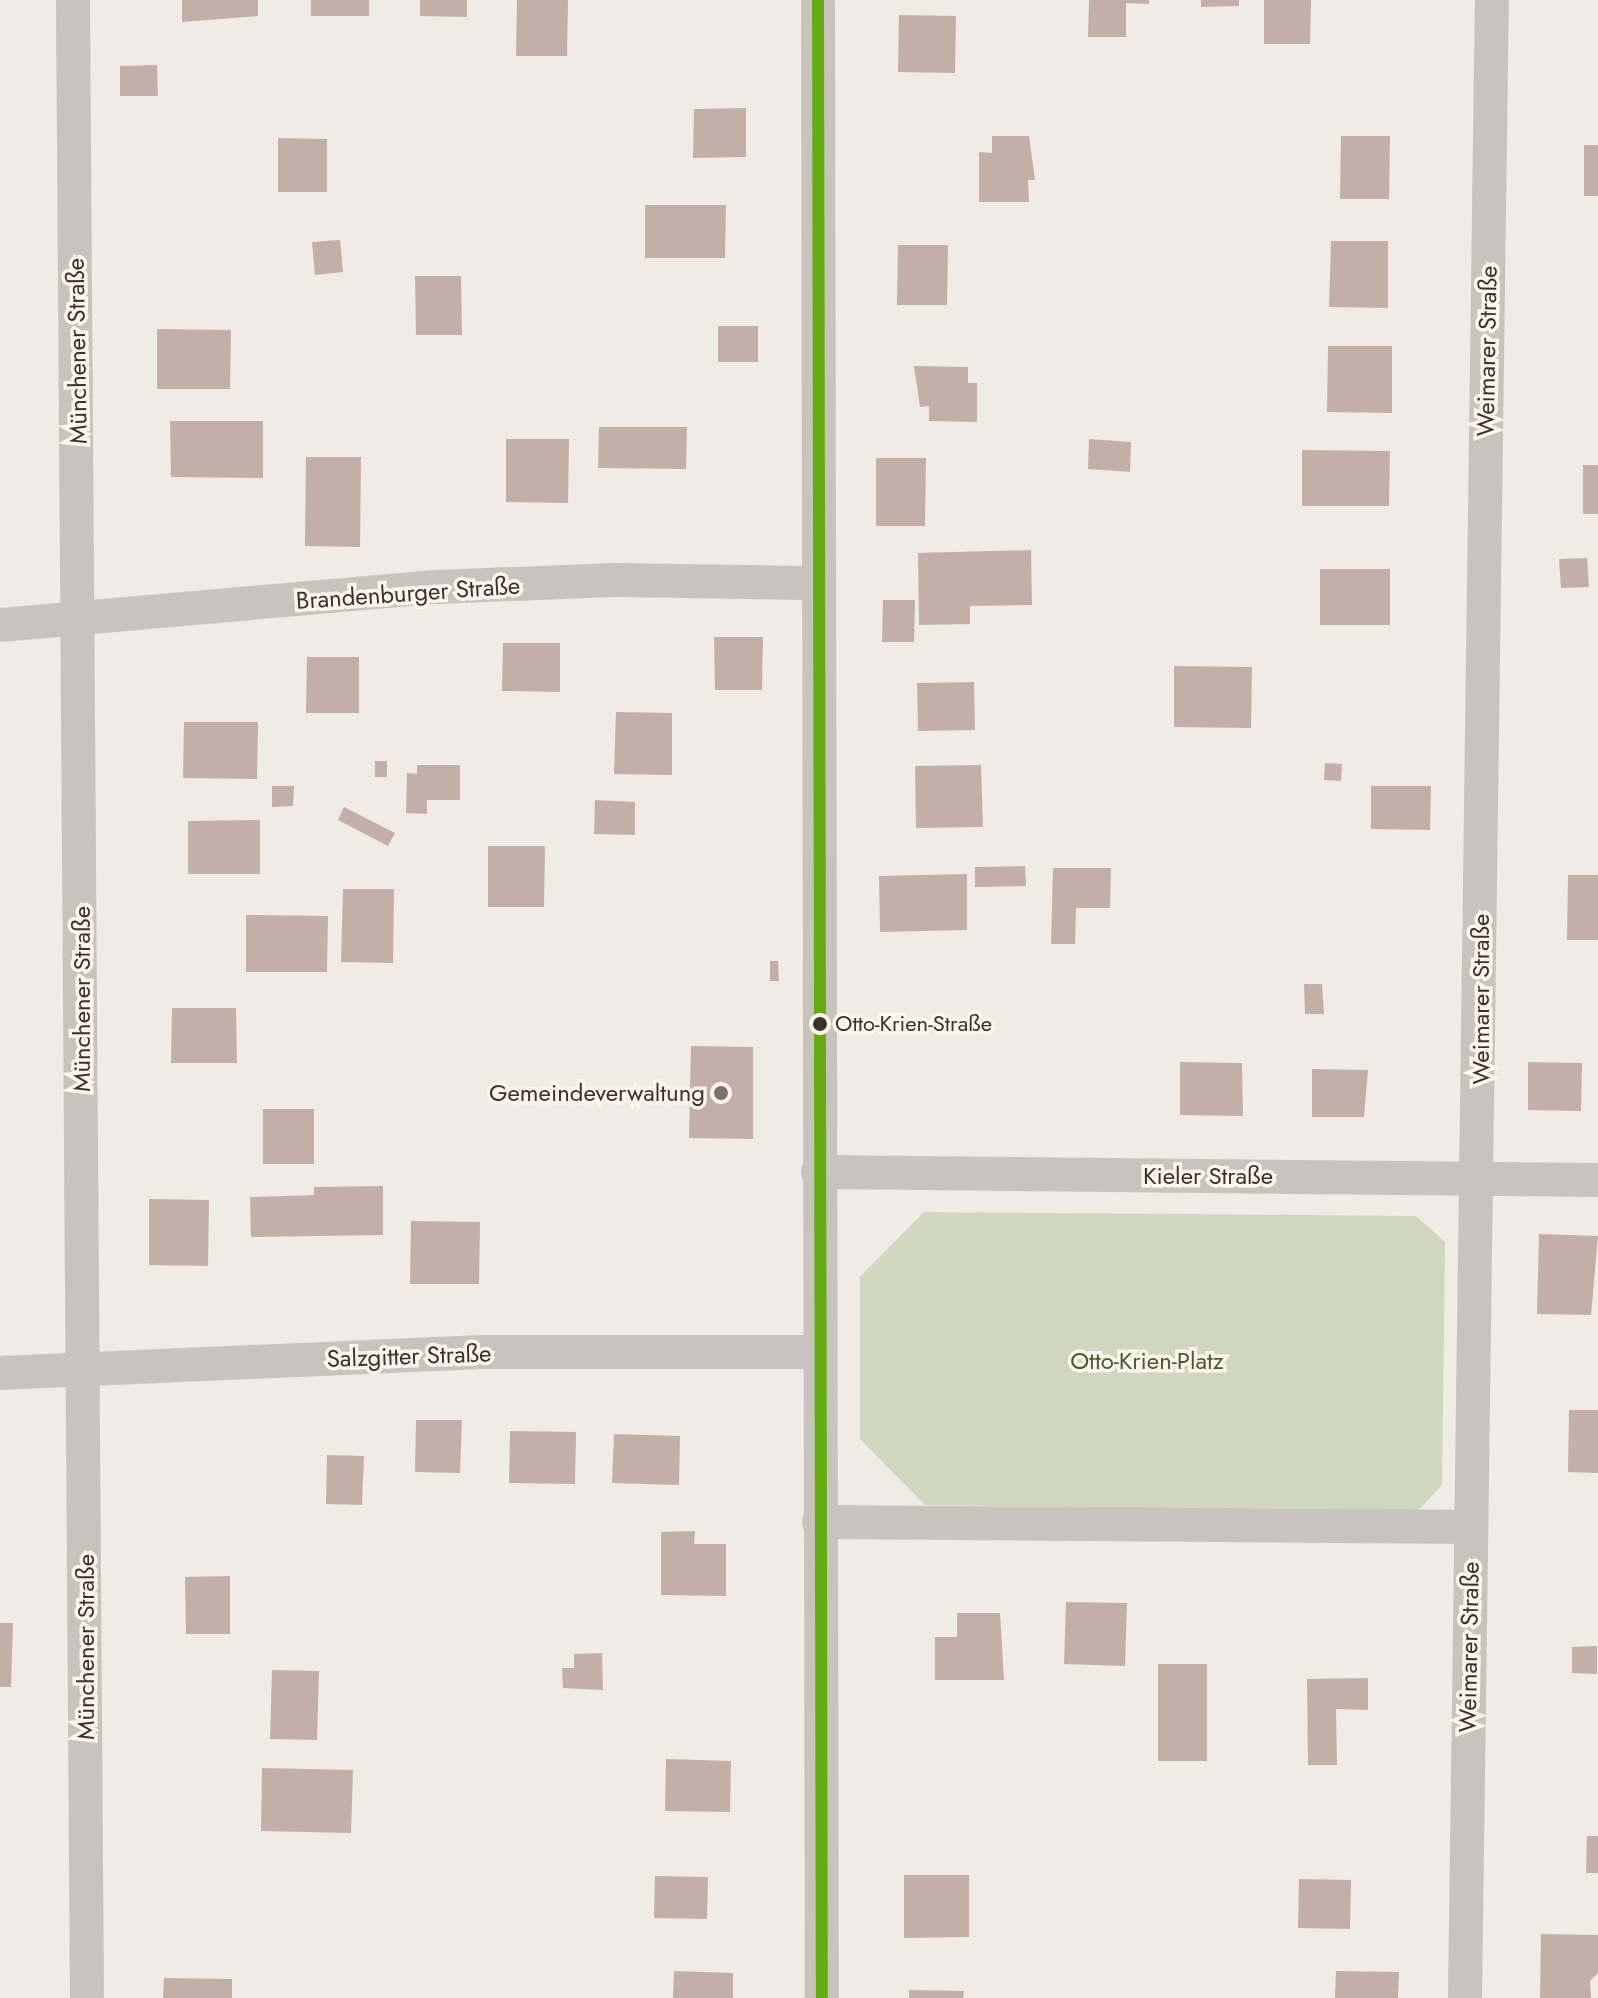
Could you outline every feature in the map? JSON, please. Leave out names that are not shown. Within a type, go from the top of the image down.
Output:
[{"type":"street","name":"Münchener Straße","points":[[73,0],[81,620],[87,1998]]},
{"type":"street","points":[[818,0],[816,583],[822,1998]]},
{"type":"street","name":"Weimarer Straße","points":[[1465,1998],[1471,1527],[1480,1179],[1492,0]]},
{"type":"street","name":"Brandenburger Straße","points":[[0,625],[438,587],[614,580],[816,583]]},
{"type":"street","name":"Kieler Straße","points":[[818,1172],[1598,1180]]},
{"type":"street","name":"Salzgitter Straße","points":[[0,1373],[482,1352],[819,1352]]},
{"type":"street","points":[[819,1522],[1471,1527]]},
{"type":"green space","name":"Otto-Krien-Platz","points":[[924,1212],[1416,1216],[1445,1242],[1442,1485],[1417,1512],[925,1505],[860,1439],[860,1277]]},
{"type":"building","points":[[182,0],[258,0],[258,16],[182,22]]},
{"type":"building","points":[[311,0],[369,0],[369,16],[311,16]]},
{"type":"building","points":[[420,0],[467,0],[467,17],[420,16]]},
{"type":"building","points":[[517,0],[568,0],[567,56],[516,56]]},
{"type":"building","points":[[1089,0],[1149,0],[1149,4],[1126,3],[1126,37],[1088,37]]},
{"type":"building","points":[[1201,0],[1239,0],[1239,6],[1201,7]]},
{"type":"building","points":[[1264,0],[1311,0],[1310,44],[1264,44]]},
{"type":"building","points":[[899,15],[956,16],[955,73],[898,72]]},
{"type":"building","points":[[157,65],[158,96],[120,96],[120,66]]},
{"type":"building","points":[[746,108],[746,157],[693,158],[694,109]]},
{"type":"building","points":[[992,136],[1029,136],[1035,180],[1028,180],[1029,202],[979,202],[979,152],[992,153]]},
{"type":"building","points":[[1341,136],[1390,136],[1389,199],[1340,199]]},
{"type":"building","points":[[278,138],[327,139],[327,192],[278,192]]},
{"type":"building","points":[[1584,145],[1598,145],[1598,196],[1584,196]]},
{"type":"building","points":[[645,205],[726,205],[725,258],[645,258]]},
{"type":"building","points":[[340,240],[343,272],[315,275],[312,242]]},
{"type":"building","points":[[1331,241],[1388,241],[1388,308],[1329,307]]},
{"type":"building","points":[[898,245],[948,245],[947,305],[897,305]]},
{"type":"building","points":[[415,276],[461,276],[462,335],[416,335]]},
{"type":"building","points":[[718,326],[758,326],[758,362],[718,362]]},
{"type":"building","points":[[157,329],[231,330],[230,389],[157,389]]},
{"type":"building","points":[[1328,346],[1392,346],[1392,413],[1327,412]]},
{"type":"building","points":[[914,366],[968,367],[968,383],[977,383],[977,422],[929,421],[929,406],[920,407]]},
{"type":"building","points":[[170,421],[263,421],[263,478],[171,477]]},
{"type":"building","points":[[599,427],[687,427],[686,469],[598,468]]},
{"type":"building","points":[[506,439],[569,439],[568,503],[506,502]]},
{"type":"building","points":[[1089,439],[1131,442],[1130,472],[1088,469]]},
{"type":"building","points":[[1302,450],[1390,451],[1389,506],[1302,506]]},
{"type":"building","points":[[306,457],[361,457],[360,547],[305,546]]},
{"type":"building","points":[[876,458],[926,458],[925,526],[876,526]]},
{"type":"building","points":[[1583,465],[1598,465],[1598,514],[1583,514]]},
{"type":"building","points":[[1031,550],[1032,605],[970,606],[970,624],[919,625],[918,553]]},
{"type":"building","points":[[1587,558],[1589,587],[1561,588],[1559,559]]},
{"type":"building","points":[[1320,569],[1390,569],[1390,625],[1320,625]]},
{"type":"building","points":[[883,600],[915,600],[914,642],[882,642]]},
{"type":"building","points":[[714,637],[763,637],[762,690],[715,690]]},
{"type":"building","points":[[503,643],[560,643],[560,692],[502,691]]},
{"type":"building","points":[[307,657],[359,657],[359,713],[306,713]]},
{"type":"building","points":[[1174,666],[1252,667],[1251,728],[1174,727]]},
{"type":"building","points":[[974,682],[975,730],[918,731],[917,683]]},
{"type":"building","points":[[616,712],[672,713],[672,775],[614,774]]},
{"type":"building","points":[[184,722],[258,722],[257,779],[183,778]]},
{"type":"building","points":[[375,761],[387,761],[387,777],[375,777]]},
{"type":"building","points":[[1325,763],[1342,764],[1341,781],[1324,780]]},
{"type":"building","points":[[417,765],[460,765],[460,800],[427,800],[427,814],[406,813],[407,773],[417,774]]},
{"type":"building","points":[[981,765],[983,827],[916,828],[915,766]]},
{"type":"building","points":[[272,786],[294,786],[293,806],[272,807]]},
{"type":"building","points":[[1371,786],[1431,786],[1430,830],[1371,829]]},
{"type":"building","points":[[595,800],[635,802],[635,835],[594,834]]},
{"type":"building","points":[[344,807],[395,833],[388,846],[338,820]]},
{"type":"building","points":[[260,820],[260,874],[188,874],[188,821]]},
{"type":"building","points":[[488,846],[545,846],[544,907],[488,907]]},
{"type":"building","points":[[1025,866],[1026,886],[975,887],[975,867]]},
{"type":"building","points":[[1053,868],[1111,868],[1110,908],[1076,908],[1075,944],[1051,944]]},
{"type":"building","points":[[967,874],[967,930],[880,932],[879,876]]},
{"type":"building","points":[[1568,875],[1598,875],[1598,940],[1567,940]]},
{"type":"building","points":[[343,889],[394,889],[393,963],[341,962]]},
{"type":"building","points":[[246,915],[328,916],[327,972],[246,972]]},
{"type":"building","points":[[770,961],[778,961],[779,981],[770,981]]},
{"type":"building","points":[[1304,984],[1322,984],[1324,1014],[1305,1014]]},
{"type":"building","points":[[172,1008],[236,1008],[237,1063],[171,1063]]},
{"type":"building","name":"Gemeindeverwaltung","points":[[691,1046],[753,1047],[753,1139],[689,1138]]},
{"type":"building","points":[[1180,1062],[1242,1063],[1243,1116],[1180,1115]]},
{"type":"building","points":[[1528,1062],[1582,1063],[1581,1111],[1528,1110]]},
{"type":"building","points":[[1312,1069],[1368,1070],[1364,1117],[1312,1117]]},
{"type":"building","points":[[263,1109],[314,1109],[314,1164],[263,1164]]},
{"type":"building","points":[[383,1186],[383,1235],[251,1237],[250,1197],[314,1195],[314,1187]]},
{"type":"building","points":[[149,1199],[209,1200],[208,1266],[149,1265]]},
{"type":"building","points":[[411,1221],[480,1222],[479,1284],[410,1284]]},
{"type":"building","points":[[1539,1234],[1598,1236],[1591,1315],[1537,1314]]},
{"type":"building","points":[[1569,1410],[1598,1410],[1598,1473],[1568,1472]]},
{"type":"building","points":[[416,1420],[462,1420],[460,1473],[415,1472]]},
{"type":"building","points":[[510,1431],[576,1432],[575,1484],[509,1483]]},
{"type":"building","points":[[614,1434],[680,1436],[679,1485],[612,1483]]},
{"type":"building","points":[[327,1455],[364,1456],[362,1505],[326,1504]]},
{"type":"building","points":[[695,1531],[694,1544],[726,1544],[726,1596],[661,1595],[661,1532]]},
{"type":"building","points":[[230,1576],[230,1634],[186,1634],[185,1577]]},
{"type":"building","points":[[1066,1602],[1127,1603],[1125,1666],[1064,1664]]},
{"type":"building","points":[[957,1613],[1000,1613],[1004,1680],[935,1680],[935,1637],[957,1637]]},
{"type":"building","points":[[0,1623],[13,1623],[11,1687],[0,1687]]},
{"type":"building","points":[[1597,1646],[1597,1674],[1572,1673],[1572,1647]]},
{"type":"building","points":[[602,1653],[603,1690],[563,1688],[562,1668],[574,1668],[574,1654]]},
{"type":"building","points":[[1158,1664],[1207,1664],[1207,1761],[1158,1761]]},
{"type":"building","points":[[272,1670],[319,1671],[317,1740],[270,1739]]},
{"type":"building","points":[[1368,1678],[1368,1710],[1336,1709],[1337,1765],[1308,1765],[1307,1679]]},
{"type":"building","points":[[666,1759],[731,1761],[730,1812],[665,1811]]},
{"type":"building","points":[[262,1768],[353,1770],[351,1833],[261,1831]]},
{"type":"building","points":[[1587,1836],[1598,1836],[1598,1873],[1586,1873]]},
{"type":"building","points":[[904,1875],[969,1875],[969,1937],[904,1938]]},
{"type":"building","points":[[655,1876],[708,1877],[707,1919],[654,1918]]},
{"type":"building","points":[[1299,1879],[1351,1880],[1350,1929],[1298,1928]]},
{"type":"building","points":[[1541,1934],[1598,1935],[1598,1973],[1590,1981],[1591,1998],[1540,1998]]},
{"type":"building","points":[[674,1971],[733,1973],[733,1998],[673,1998]]},
{"type":"building","points":[[1336,1971],[1399,1972],[1398,1998],[1335,1998]]},
{"type":"building","points":[[164,1978],[232,1979],[232,1998],[163,1998]]},
{"type":"building","points":[[909,1990],[964,1991],[963,1998],[909,1998]]},
{"type":"transit line","points":[[818,0],[822,1998]]},
{"type":"place","name":"Otto-Krien-Straße","points":[[820,1024]]},
{"type":"place","name":"Gemeindeverwaltung","points":[[721,1093]]}]
